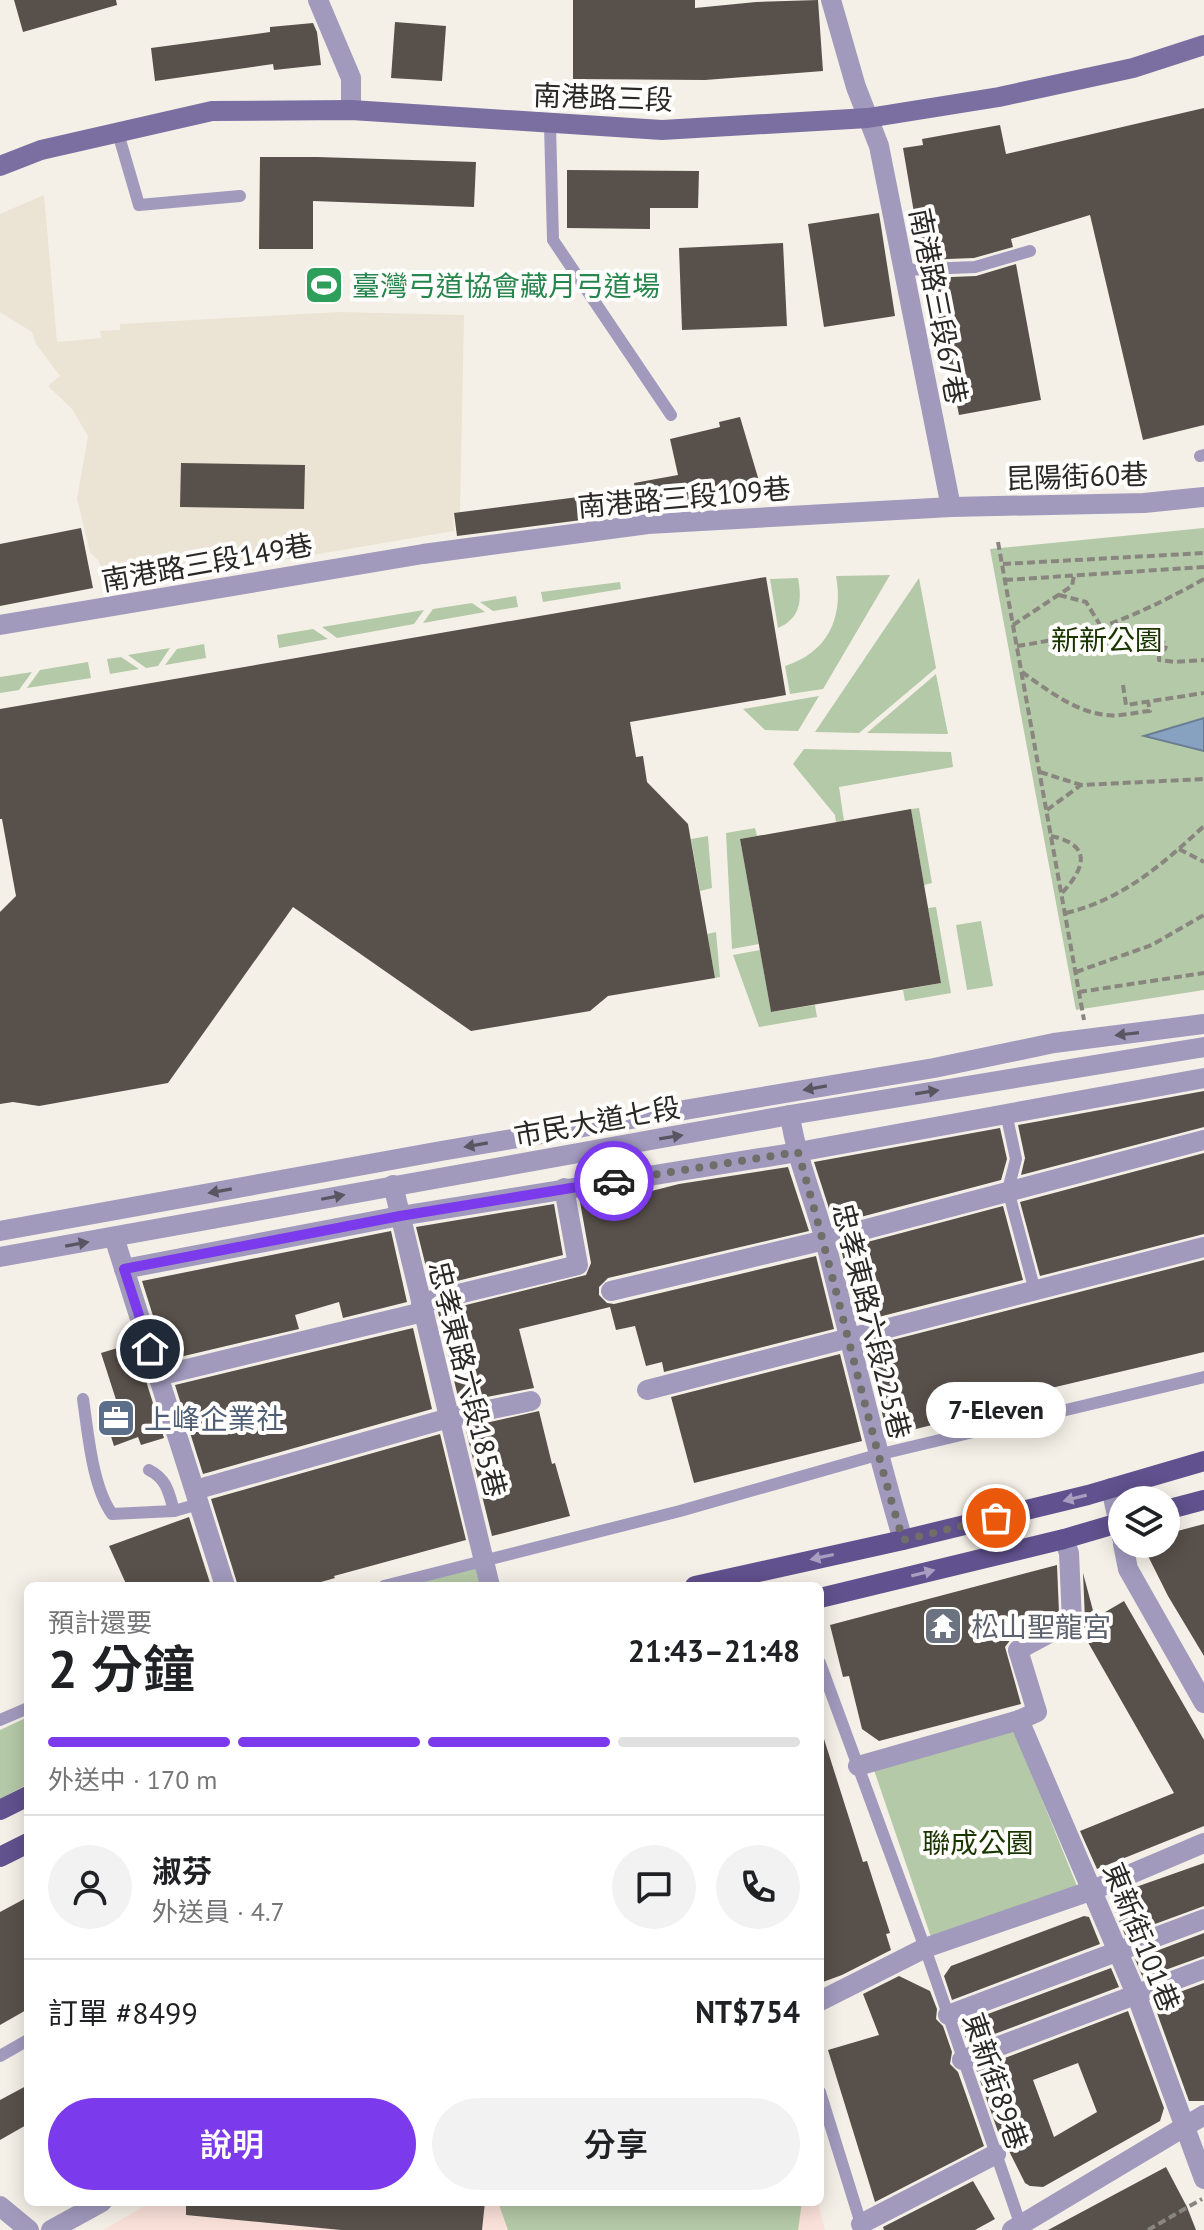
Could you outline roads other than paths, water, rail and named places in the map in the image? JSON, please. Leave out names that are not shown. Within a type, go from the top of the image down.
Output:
[{"type":"main road","name":"南港路三段","points":[[0,166],[41,150],[212,111],[351,110],[662,130],[868,118],[1029,91],[1133,68],[1204,45]]},
{"type":"main road","points":[[1118,1486],[1204,1461]]},
{"type":"main road","points":[[713,1582],[903,1540],[1108,1489]]},
{"type":"main road","points":[[1180,1506],[1204,1500]]},
{"type":"main road","points":[[824,1597],[1108,1530]]},
{"type":"main road","points":[[0,1810],[24,1798]]},
{"type":"main road","points":[[0,1857],[24,1845]]},
{"type":"street","points":[[318,0],[351,78],[351,110]]},
{"type":"street","name":"南港路三段67巷","points":[[831,0],[856,87],[879,146],[951,507]]},
{"type":"street","name":"昆陽街60巷","points":[[951,507],[1144,503],[1204,497]]},
{"type":"street","name":"南港路三段109巷","points":[[423,554],[648,524],[951,507]]},
{"type":"street","name":"南港路三段149巷","points":[[0,625],[423,554]]},
{"type":"street","name":"市民大道七段","points":[[0,1231],[934,1068],[1054,1043],[1204,1024]]},
{"type":"street","name":"市民大道七段","points":[[0,1257],[790,1115],[1204,1047]]},
{"type":"street","points":[[124,1269],[400,1216],[798,1152],[1204,1078]]},
{"type":"street","name":"忠孝東路六段225巷","points":[[790,1115],[825,1240],[877,1455],[903,1540]]},
{"type":"street","points":[[611,1291],[825,1240],[1204,1140]]},
{"type":"street","name":"忠孝東路六段185巷","points":[[393,1185],[489,1582]]},
{"type":"street","points":[[158,1376],[578,1265],[564,1188]]},
{"type":"street","points":[[114,1237],[224,1582]]},
{"type":"street","points":[[647,1390],[1204,1247]]},
{"type":"street","points":[[197,1497],[449,1418],[531,1401]]},
{"type":"street","points":[[858,1766],[1019,1720],[1037,1712],[1018,1650],[1072,1621],[1069,1553],[1064,1539]]},
{"type":"street","points":[[1126,1558],[1128,1569],[1196,1673],[1204,1703]]},
{"type":"street","name":"東新街101巷","points":[[1019,1720],[1136,1994],[1204,2179]]},
{"type":"street","points":[[824,1999],[925,1948],[1093,1890],[1204,1843]]},
{"type":"street","points":[[948,2015],[1204,1919]]},
{"type":"street","points":[[962,2060],[1204,1969]]},
{"type":"street","points":[[1018,2228],[1204,2115]]},
{"type":"street","points":[[862,2227],[996,2154]]},
{"type":"street","points":[[0,2206],[29,2230]]},
{"type":"street","points":[[51,2230],[95,2206]]},
{"type":"lane","points":[[550,125],[553,240],[671,415]]},
{"type":"lane","points":[[118,133],[139,205],[240,196]]},
{"type":"lane","points":[[904,270],[975,267],[1030,251]]},
{"type":"lane","points":[[1006,1113],[1016,1159],[1008,1190],[1035,1291]]},
{"type":"lane","points":[[400,1582],[680,1511],[877,1455],[1204,1377]]},
{"type":"lane","points":[[83,1399],[91,1450],[105,1505],[112,1514],[174,1511],[197,1497]]},
{"type":"lane","points":[[149,1470],[159,1475],[166,1484],[174,1511]]},
{"type":"lane","name":"東新街89巷","points":[[824,1674],[925,1948],[996,2154],[1018,2228]]},
{"type":"lane","points":[[0,1720],[24,1710]]},
{"type":"lane","points":[[0,2056],[24,2042]]},
{"type":"lane","points":[[824,2105],[862,2227]]},
{"type":"water","points":[[1204,718],[1204,751],[1144,736]]},
{"type":"place","name":"臺灣弓道協會藏月弓道場","points":[[324,285]]},
{"type":"place","name":"上峰企業社","points":[[116,1418]]},
{"type":"place","name":"7-Eleven","points":[[996,1518]]},
{"type":"place","name":"松山聖龍宮","points":[[943,1626]]},
{"type":"park label","name":"新新公園","points":[[1107,639]]},
{"type":"park label","name":"聯成公園","points":[[978,1842]]}]
